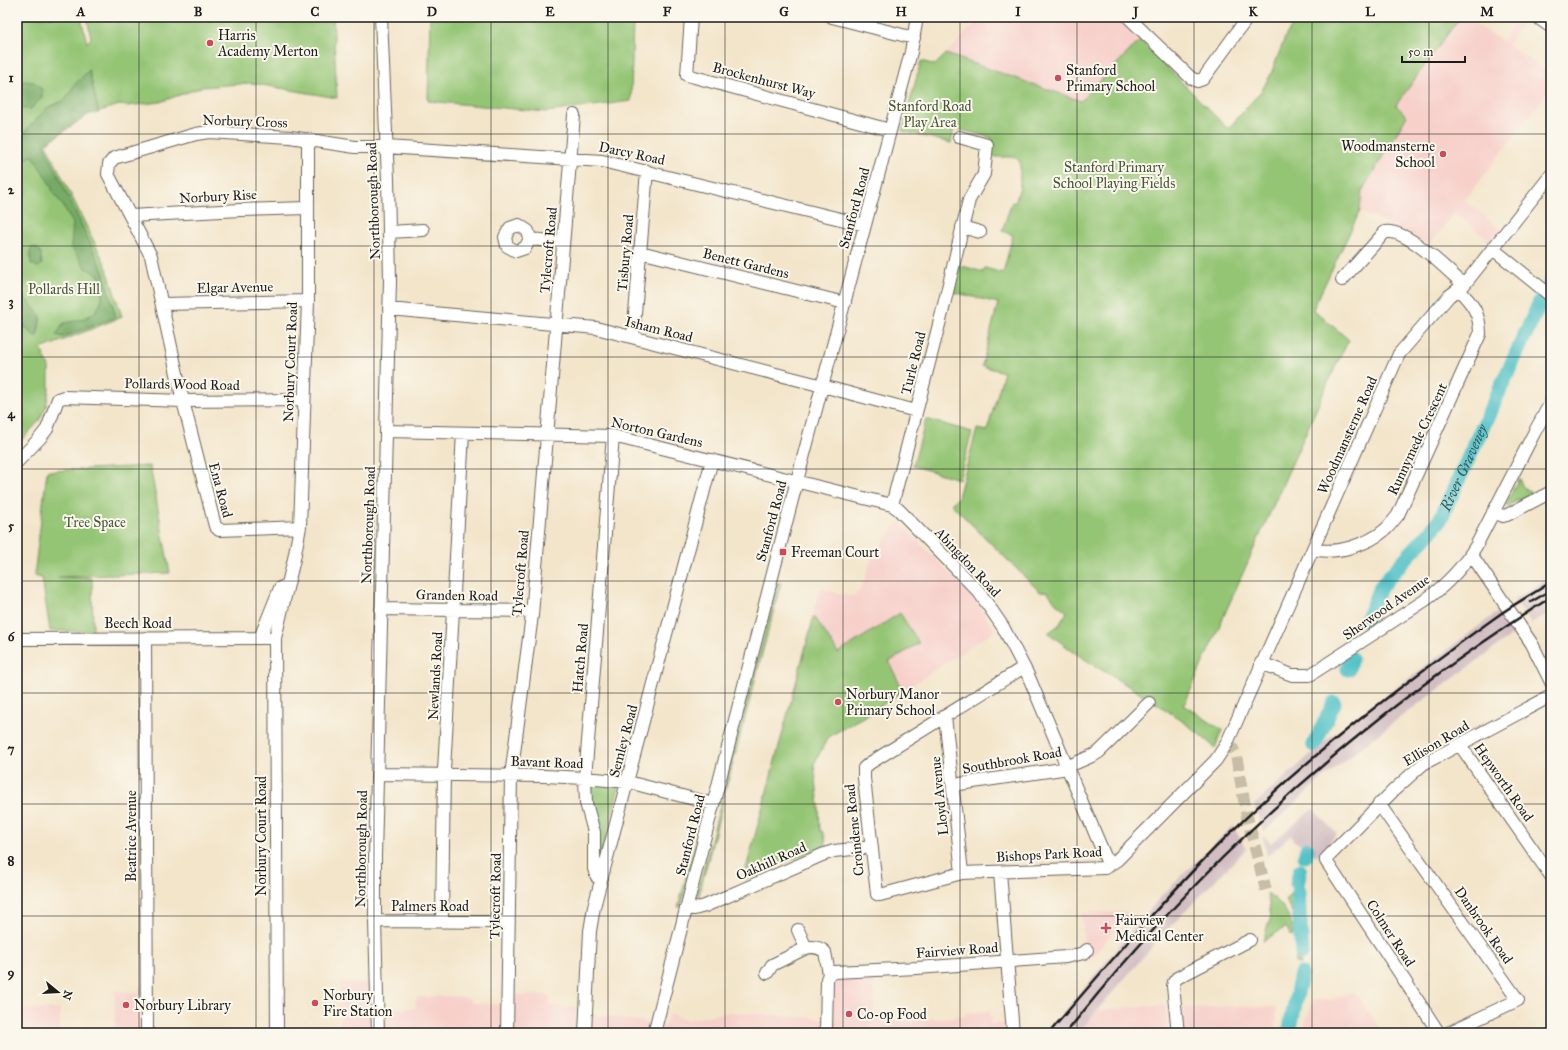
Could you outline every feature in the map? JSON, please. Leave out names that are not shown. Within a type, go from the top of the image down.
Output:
[{"type":"street","name":"Northborough Road","points":[[378,1033],[375,921],[377,774],[390,232],[381,17]]},
{"type":"street","name":"Brockenhurst Way","points":[[691,17],[687,75],[890,130]]},
{"type":"street","points":[[832,17],[914,38]]},
{"type":"street","name":"Stanford Road","points":[[654,1033],[914,38],[917,17]]},
{"type":"street","points":[[1128,17],[1191,78],[1197,81],[1203,79],[1248,17]]},
{"type":"street","name":"Tylecroft Road","points":[[507,1033],[511,776],[532,611],[574,115]]},
{"type":"street","name":"Norbury Cross","points":[[130,216],[108,174],[109,164],[114,158],[202,132],[230,132],[308,139],[355,147],[386,147]]},
{"type":"street","name":"Turle Road","points":[[892,505],[970,197],[984,174],[987,145],[959,137]]},
{"type":"street","name":"Norbury Court Road","points":[[277,1033],[275,638],[300,527],[308,301],[308,139]]},
{"type":"street","name":"Darcy Road","points":[[386,147],[571,158],[609,162],[865,225]]},
{"type":"street","name":"Tisbury Road","points":[[633,337],[647,172]]},
{"type":"street","name":"Woodmansterne Road","points":[[1227,743],[1261,663],[1399,354],[1449,296],[1461,287],[1493,249],[1551,174]]},
{"type":"street","name":"Norbury Rise","points":[[130,216],[308,208]]},
{"type":"street","points":[[130,216],[149,251],[183,401]]},
{"type":"street","points":[[962,227],[980,232]]},
{"type":"street","points":[[390,232],[423,230]]},
{"type":"street","name":"Runnymede Crescent","points":[[1313,548],[1329,551],[1352,547],[1385,530],[1398,515],[1480,334],[1479,317],[1461,287],[1427,252],[1411,240],[1392,231],[1385,232],[1342,280]]},
{"type":"street","points":[[530,239],[563,242]]},
{"type":"street","points":[[1493,249],[1551,296]]},
{"type":"street","name":"Benett Gardens","points":[[640,252],[844,303]]},
{"type":"street","name":"Elgar Avenue","points":[[162,304],[308,301]]},
{"type":"street","name":"Isham Road","points":[[389,309],[596,328],[823,386],[916,412]]},
{"type":"street","name":"Pollards Wood Road","points":[[17,462],[47,429],[60,398],[183,401],[304,400]]},
{"type":"street","name":"Ena Road","points":[[183,401],[216,528],[219,530],[300,527]]},
{"type":"street","name":"Sherwood Avenue","points":[[1261,663],[1292,675],[1310,675],[1442,588],[1471,554],[1551,402]]},
{"type":"street","name":"Norton Gardens","points":[[386,431],[613,436],[892,505]]},
{"type":"street","name":"Newlands Road","points":[[442,921],[444,775],[463,433]]},
{"type":"street","name":"Hatch Road","points":[[602,878],[597,877],[594,868],[594,836],[586,803],[585,778],[613,436]]},
{"type":"street","name":"Semley Road","points":[[585,1033],[591,923],[712,460]]},
{"type":"street","points":[[1493,512],[1503,516],[1506,515],[1551,492]]},
{"type":"street","name":"Abingdon Road","points":[[892,505],[898,509],[984,597],[1003,627],[1024,667],[1109,866]]},
{"type":"street","points":[[1471,554],[1532,644],[1551,682]]},
{"type":"street","name":"Norbury Court Road","points":[[260,638],[280,588],[288,585]]},
{"type":"street","name":"Granden Road","points":[[381,609],[532,611]]},
{"type":"street","name":"Beatrice Avenue","points":[[145,638],[147,1033]]},
{"type":"street","points":[[260,638],[275,638]]},
{"type":"street","name":"Beech Road","points":[[17,639],[260,638]]},
{"type":"street","points":[[946,716],[1024,667]]},
{"type":"street","name":"Ellison Road","points":[[1333,850],[1423,764],[1551,696]]},
{"type":"street","name":"Southbrook Road","points":[[953,785],[1050,771],[1067,767],[1099,752],[1149,703]]},
{"type":"street","name":"Croindene Road","points":[[875,888],[864,768],[946,716]]},
{"type":"street","name":"Lloyd Avenue","points":[[946,716],[962,874]]},
{"type":"street","name":"Bishops Park Road","points":[[875,888],[877,894],[880,895],[962,874],[1098,870],[1109,866],[1216,760],[1227,743]]},
{"type":"street","name":"Hepworth Road","points":[[1460,745],[1551,876]]},
{"type":"street","name":"Bavant Road","points":[[377,774],[585,778],[628,782],[713,804]]},
{"type":"street","name":"Danbrook Road","points":[[1380,804],[1518,1000],[1448,1033]]},
{"type":"street","name":"Oakhill Road","points":[[686,908],[694,909],[705,906],[834,851],[871,847]]},
{"type":"street","name":"Colmer Road","points":[[1333,850],[1326,858],[1326,861],[1438,1033]]},
{"type":"street","points":[[1000,872],[1013,1033]]},
{"type":"street","name":"Palmers Road","points":[[375,921],[509,922]]},
{"type":"street","points":[[798,930],[806,948]]},
{"type":"street","points":[[1178,1033],[1173,986],[1177,978],[1250,940]]},
{"type":"street","points":[[768,973],[772,965],[811,946],[820,948],[825,952],[829,974],[827,979],[826,1033]]},
{"type":"street","name":"Fairview Road","points":[[829,974],[835,972],[917,968],[1066,957],[1084,953],[1087,950]]},
{"type":"shaded area","name":"Stanford Primary School","points":[[981,17],[1117,17],[1140,40],[1081,101],[946,54]]},
{"type":"shaded area","name":"Woodmansterne School","points":[[1431,17],[1464,17],[1502,41],[1519,17],[1524,21],[1508,45],[1551,74],[1551,88],[1465,200],[1500,229],[1490,241],[1455,213],[1429,245],[1360,211],[1362,191],[1407,116],[1396,106],[1427,61]]},
{"type":"shaded area","name":"Norbury Manor Primary School","points":[[899,522],[974,598],[995,630],[870,713],[828,737],[814,764],[819,806],[820,831],[822,831],[825,837],[826,845],[743,880],[820,589],[853,596],[858,593],[863,585],[872,556]]},
{"type":"shaded area","points":[[1551,576],[1551,612],[1531,623],[1514,600]]},
{"type":"shaded area","points":[[1499,611],[1514,634],[1391,724],[1318,782],[1264,832],[1254,805],[1329,738]]},
{"type":"shaded area","points":[[1313,809],[1337,834],[1317,856],[1293,840],[1291,835],[1267,856],[1263,836],[1271,843]]},
{"type":"shaded area","points":[[1233,826],[1246,849],[1165,932],[1097,1010],[1079,1033],[1046,1033],[1163,894]]},
{"type":"shaded area","points":[[1128,912],[1093,957],[1089,956],[1084,948],[1082,913]]},
{"type":"shaded area","points":[[832,978],[874,979],[874,1015],[883,1015],[883,1022],[966,1016],[966,1013],[990,1011],[991,1024],[1004,1023],[1005,1033],[341,1033],[340,982],[368,983],[369,1009],[416,1008],[416,997],[454,996],[468,998],[472,1003],[498,1004],[517,995],[547,995],[550,997],[550,1006],[578,1008],[594,1014],[644,1022],[663,1028],[669,1014],[687,1020],[727,1012],[830,1019]]},
{"type":"shaded area","name":"Norbury Library","points":[[115,991],[139,992],[139,1033],[115,1033]]},
{"type":"shaded area","points":[[1354,991],[1383,1033],[1302,1033],[1313,1000],[1330,1000]]},
{"type":"shaded area","points":[[1165,1005],[1170,1033],[1079,1033],[1097,1010]]},
{"type":"shaded area","points":[[1238,1006],[1276,1007],[1276,1033],[1183,1033],[1181,1008]]},
{"type":"shaded area","points":[[21,1009],[60,1009],[60,1033],[22,1033]]},
{"type":"green space","name":"Pollards Hill","points":[[17,17],[81,17],[87,43],[91,38],[87,17],[333,17],[337,98],[251,83],[202,87],[160,102],[127,106],[119,105],[100,111],[83,110],[41,134],[106,266],[122,317],[41,349],[49,367],[49,389],[46,407],[39,421],[17,445]]},
{"type":"green space","points":[[430,17],[633,17],[631,101],[547,112],[428,101]]},
{"type":"green space","points":[[1299,17],[1460,17],[1396,105],[1407,116],[1362,191],[1360,211],[1313,309],[1349,340],[1336,365],[1184,705],[1222,730],[1215,748],[1184,722],[1079,655],[1048,633],[1059,625],[1067,612],[1056,603],[1047,591],[1040,592],[951,504],[958,497],[977,429],[987,431],[1004,372],[982,366],[998,303],[953,292],[959,265],[983,272],[985,268],[1003,273],[1013,235],[1002,231],[1012,202],[1015,203],[1020,187],[1020,162],[1015,157],[996,157],[988,153],[992,138],[954,128],[951,143],[902,131],[921,61],[935,65],[946,54],[1081,101],[1140,40],[1228,129],[1262,90],[1271,74],[1286,35]]},
{"type":"green space","points":[[89,70],[99,113],[89,114],[44,145],[103,271],[116,317],[63,337],[56,335],[64,323],[86,317],[100,306],[102,297],[99,275],[86,268],[71,247],[73,223],[62,204],[54,194],[51,186],[33,156],[17,161],[17,140],[47,108],[65,100],[75,84]]},
{"type":"green space","points":[[17,81],[34,82],[42,89],[42,97],[31,109],[17,108]]},
{"type":"green space","points":[[31,247],[37,248],[41,253],[42,264],[38,267],[31,264]]},
{"type":"green space","points":[[17,289],[41,316],[37,338],[17,320]]},
{"type":"green space","points":[[926,419],[972,432],[959,479],[913,466]]},
{"type":"green space","name":"Tree Space","points":[[150,466],[170,573],[57,577],[92,578],[93,631],[50,631],[42,578],[34,576],[47,471]]},
{"type":"green space","points":[[1519,478],[1523,487],[1532,493],[1507,506],[1506,504]]},
{"type":"green space","points":[[778,582],[781,583],[725,792],[723,791],[726,776]]},
{"type":"green space","points":[[900,613],[919,643],[889,662],[903,691],[870,713],[828,737],[814,764],[819,806],[820,831],[822,831],[825,837],[826,845],[743,880],[814,616],[838,653]]},
{"type":"green space","points":[[590,784],[619,787],[600,860],[599,859]]},
{"type":"green space","points":[[723,794],[725,794],[699,895],[695,894],[701,879]]},
{"type":"green space","points":[[705,815],[681,907],[678,907],[702,816]]},
{"type":"green space","points":[[1295,891],[1300,964],[1295,963],[1297,953],[1295,920],[1286,900],[1290,894]]},
{"type":"green space","points":[[1267,893],[1282,906],[1288,916],[1293,935],[1291,936],[1286,927],[1263,941],[1271,915]]},
{"type":"waterway","name":"River Graveney","points":[[1366,621],[1380,588],[1440,520],[1541,300]]},
{"type":"waterway","name":"River Graveney","points":[[1348,669],[1351,658]]},
{"type":"waterway","name":"River Graveney","points":[[1314,745],[1334,703]]},
{"type":"waterway","name":"River Graveney","points":[[1305,856],[1307,849]]},
{"type":"waterway","name":"River Graveney","points":[[1297,884],[1300,871]]},
{"type":"waterway","name":"River Graveney","points":[[1298,892],[1302,953]]},
{"type":"waterway","name":"River Graveney","points":[[1289,1033],[1301,974]]},
{"type":"tunnel","points":[[1227,743],[1236,755],[1247,817],[1266,890]]},
{"type":"railway","points":[[1049,1033],[1130,939],[1193,870],[1281,785],[1351,726],[1459,643],[1503,612],[1551,582]]},
{"type":"railway","points":[[1531,602],[1551,590]]},
{"type":"railway","points":[[1066,1033],[1100,991],[1171,910],[1247,834],[1327,761],[1435,676],[1551,597]]},
{"type":"place","name":"Harris Academy Merton","points":[[210,43]]},
{"type":"place","name":"Stanford Primary School","points":[[1058,78]]},
{"type":"place","name":"Woodmansterne School","points":[[1443,154]]},
{"type":"place","name":"Freeman Court","points":[[783,552]]},
{"type":"place","name":"Norbury Manor Primary School","points":[[838,702]]},
{"type":"place","name":"Fairview Medical Center","points":[[1106,928]]},
{"type":"place","name":"Norbury Fire Station","points":[[315,1003]]},
{"type":"place","name":"Norbury Library","points":[[126,1005]]},
{"type":"place","name":"Co-op Food","points":[[849,1014]]},
{"type":"park label","name":"Stanford Road Play Area","points":[[930,114]]},
{"type":"park label","name":"Stanford Primary School Playing Fields","points":[[1114,176]]}]
